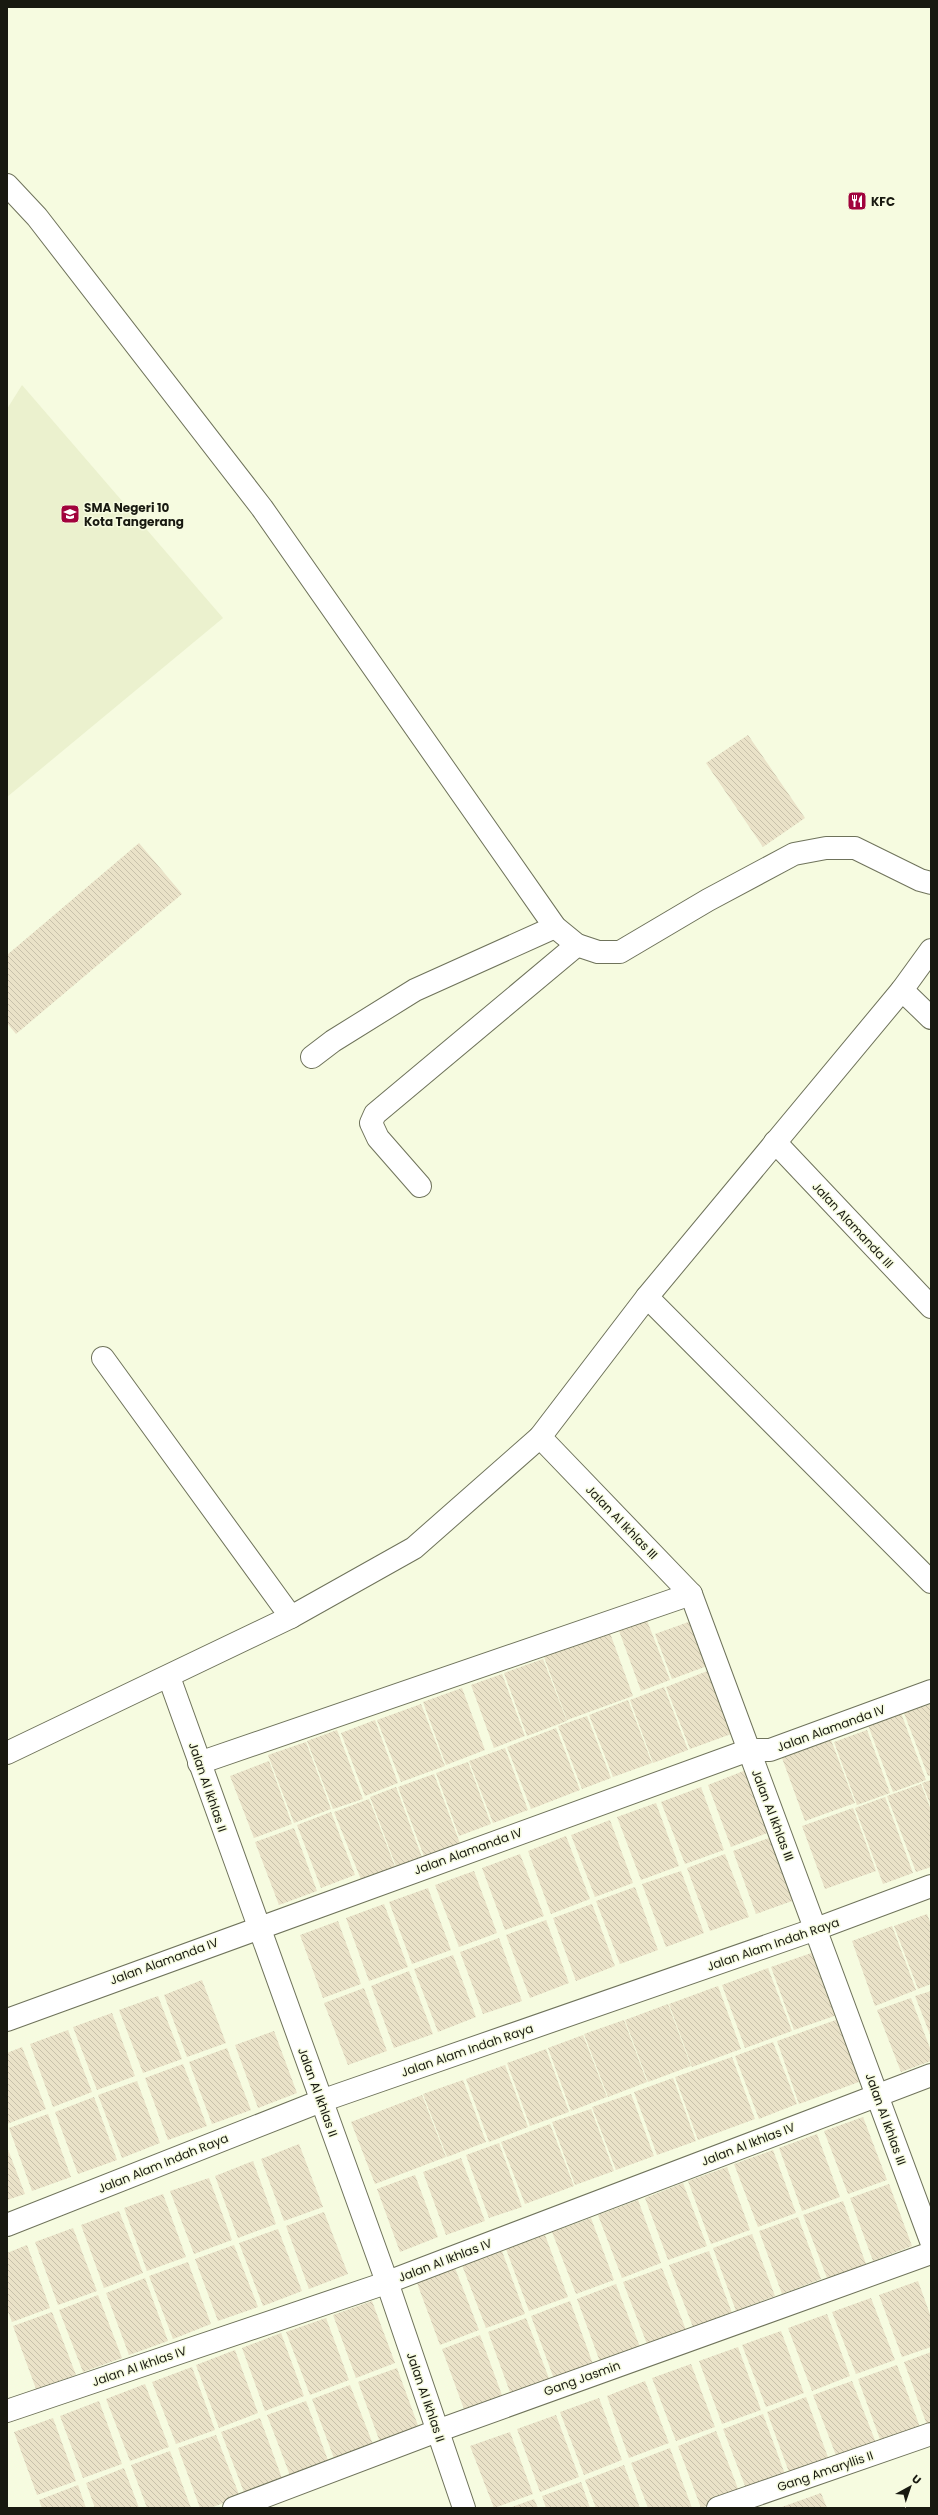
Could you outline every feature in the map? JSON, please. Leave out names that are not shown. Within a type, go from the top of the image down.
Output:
[{"type":"street","points":[[7,185],[37,217],[262,508],[555,927],[577,945],[598,952],[620,952],[708,900],[794,854],[826,848],[855,848],[920,880],[931,882]]},
{"type":"street","points":[[312,1057],[333,1041],[415,990],[555,927]]},
{"type":"street","points":[[420,1186],[378,1138],[371,1123],[375,1114],[577,945]]},
{"type":"street","points":[[7,1753],[169,1677],[291,1616],[414,1548],[540,1437],[647,1297],[902,990],[931,950]]},
{"type":"street","points":[[902,990],[931,1018]]},
{"type":"street","name":"Jalan Alamanda III","points":[[775,1142],[931,1307]]},
{"type":"street","points":[[647,1297],[931,1582]]},
{"type":"street","points":[[103,1358],[291,1616]]},
{"type":"street","name":"Jalan Al Ikhlas III","points":[[540,1437],[691,1594],[878,2094],[931,2241]]},
{"type":"street","points":[[199,1763],[691,1594]]},
{"type":"street","name":"Jalan Al Ikhlas II","points":[[169,1677],[257,1927],[387,2282],[436,2431],[464,2508]]},
{"type":"street","name":"Jalan Alamanda IV","points":[[7,2020],[257,1927],[749,1750],[770,1750],[931,1691]]},
{"type":"street","name":"Jalan Alam Indah Raya","points":[[7,2225],[321,2101],[816,1929],[931,1886]]},
{"type":"street","name":"Jalan Al Ikhlas IV","points":[[7,2411],[387,2282],[931,2075]]},
{"type":"street","name":"Gang Jasmin","points":[[234,2508],[436,2431],[931,2252]]},
{"type":"street","name":"Gang Amaryllis II","points":[[718,2508],[931,2434]]},
{"type":"shaded area","name":"SMA Negeri 10 Kota Tangerang","points":[[22,385],[223,618],[7,797],[7,409]]},
{"type":"building","points":[[748,735],[805,818],[763,847],[706,763]]},
{"type":"building","points":[[139,843],[182,894],[16,1034],[7,1023],[7,955]]},
{"type":"building","points":[[646,1618],[670,1680],[641,1691],[618,1628]]},
{"type":"building","points":[[694,1620],[710,1665],[672,1679],[655,1634]]},
{"type":"building","points":[[610,1633],[633,1696],[567,1720],[544,1657]]},
{"type":"building","points":[[543,1659],[567,1721],[527,1736],[504,1673]]},
{"type":"building","points":[[710,1670],[734,1733],[690,1749],[666,1687]]},
{"type":"building","points":[[502,1674],[525,1736],[494,1748],[471,1685]]},
{"type":"building","points":[[664,1687],[688,1750],[653,1763],[630,1700]]},
{"type":"building","points":[[462,1688],[485,1750],[446,1765],[423,1702]]},
{"type":"building","points":[[628,1700],[652,1763],[613,1777],[589,1715]]},
{"type":"building","points":[[421,1704],[445,1766],[401,1782],[377,1720]]},
{"type":"building","points":[[931,1704],[931,1775],[928,1776],[904,1713]]},
{"type":"building","points":[[901,1713],[926,1780],[893,1792],[868,1725]]},
{"type":"building","points":[[587,1716],[611,1778],[582,1789],[558,1726]]},
{"type":"building","points":[[375,1720],[398,1783],[365,1796],[341,1733]]},
{"type":"building","points":[[556,1728],[580,1790],[531,1809],[507,1747]]},
{"type":"building","points":[[337,1730],[363,1799],[333,1809],[307,1741]]},
{"type":"building","points":[[867,1730],[890,1793],[857,1805],[834,1742]]},
{"type":"building","points":[[831,1740],[855,1803],[805,1821],[782,1758]]},
{"type":"building","points":[[306,1742],[331,1809],[294,1823],[268,1755]]},
{"type":"building","points":[[505,1748],[528,1810],[493,1823],[469,1761]]},
{"type":"building","points":[[269,1761],[292,1824],[254,1838],[230,1776]]},
{"type":"building","points":[[468,1762],[491,1824],[459,1836],[436,1773]]},
{"type":"building","points":[[746,1770],[770,1832],[731,1847],[708,1785]]},
{"type":"building","points":[[434,1774],[461,1846],[425,1859],[398,1787]]},
{"type":"building","points":[[931,1780],[931,1806],[922,1783]]},
{"type":"building","points":[[921,1784],[931,1810],[931,1867],[916,1872],[887,1796]]},
{"type":"building","points":[[396,1787],[423,1860],[397,1869],[370,1797]]},
{"type":"building","points":[[701,1787],[724,1850],[685,1864],[661,1802]]},
{"type":"building","points":[[885,1797],[913,1873],[883,1884],[855,1808]]},
{"type":"building","points":[[369,1799],[396,1869],[362,1882],[334,1812]]},
{"type":"building","points":[[656,1803],[679,1866],[641,1880],[617,1817]]},
{"type":"building","points":[[853,1808],[876,1871],[825,1889],[802,1826]]},
{"type":"building","points":[[331,1812],[355,1875],[321,1888],[297,1825]]},
{"type":"building","points":[[610,1820],[633,1883],[595,1897],[571,1835]]},
{"type":"building","points":[[294,1828],[317,1891],[279,1905],[255,1842]]},
{"type":"building","points":[[566,1836],[590,1899],[551,1914],[528,1851]]},
{"type":"building","points":[[772,1837],[795,1900],[756,1914],[733,1851]]},
{"type":"building","points":[[520,1854],[544,1916],[505,1930],[482,1868]]},
{"type":"building","points":[[725,1854],[749,1917],[710,1931],[687,1868]]},
{"type":"building","points":[[474,1871],[497,1933],[459,1947],[435,1885]]},
{"type":"building","points":[[681,1871],[704,1933],[666,1947],[642,1884]]},
{"type":"building","points":[[635,1887],[658,1950],[620,1964],[596,1901]]},
{"type":"building","points":[[428,1888],[451,1950],[412,1964],[389,1902]]},
{"type":"building","points":[[384,1904],[408,1967],[369,1981],[346,1918]]},
{"type":"building","points":[[592,1904],[615,1966],[576,1981],[553,1918]]},
{"type":"building","points":[[927,1914],[931,1924],[931,1984],[918,1989],[894,1926]]},
{"type":"building","points":[[546,1920],[569,1983],[530,1998],[506,1935]]},
{"type":"building","points":[[338,1921],[361,1984],[323,1998],[300,1935]]},
{"type":"building","points":[[892,1926],[916,1990],[875,2006],[852,1941]]},
{"type":"building","points":[[499,1938],[522,2001],[483,2014],[460,1952]]},
{"type":"building","points":[[820,1950],[843,2013],[794,2030],[771,1967]]},
{"type":"building","points":[[453,1955],[476,2017],[438,2032],[414,1969]]},
{"type":"building","points":[[768,1968],[792,2031],[745,2048],[722,1985]]},
{"type":"building","points":[[409,1971],[433,2034],[394,2048],[371,1986]]},
{"type":"building","points":[[202,1980],[226,2043],[187,2057],[164,1995]]},
{"type":"building","points":[[718,1986],[741,2049],[692,2067],[669,2004]]},
{"type":"building","points":[[364,1988],[387,2051],[348,2065],[324,2003]]},
{"type":"building","points":[[931,1991],[931,2037],[915,1996]]},
{"type":"building","points":[[158,1996],[182,2059],[143,2073],[119,2010]]},
{"type":"building","points":[[911,1998],[931,2051],[931,2061],[901,2072],[877,2010]]},
{"type":"building","points":[[668,2004],[691,2066],[648,2082],[625,2020]]},
{"type":"building","points":[[112,2013],[135,2076],[97,2090],[73,2027]]},
{"type":"building","points":[[844,2017],[867,2079],[799,2104],[777,2041]]},
{"type":"building","points":[[624,2020],[647,2082],[608,2097],[584,2034]]},
{"type":"building","points":[[68,2030],[92,2092],[53,2107],[30,2044]]},
{"type":"building","points":[[274,2031],[297,2093],[258,2108],[235,2045]]},
{"type":"building","points":[[583,2035],[607,2097],[571,2111],[548,2048]]},
{"type":"building","points":[[773,2042],[797,2104],[759,2119],[735,2056]]},
{"type":"building","points":[[22,2047],[46,2109],[7,2124],[7,2053]]},
{"type":"building","points":[[227,2048],[251,2110],[212,2124],[189,2062]]},
{"type":"building","points":[[546,2049],[569,2112],[530,2126],[507,2063]]},
{"type":"building","points":[[732,2057],[755,2119],[698,2140],[675,2077]]},
{"type":"building","points":[[183,2064],[207,2126],[168,2140],[145,2078]]},
{"type":"building","points":[[505,2065],[528,2127],[489,2142],[466,2079]]},
{"type":"building","points":[[673,2078],[696,2141],[657,2155],[634,2092]]},
{"type":"building","points":[[463,2080],[486,2142],[447,2157],[423,2094]]},
{"type":"building","points":[[137,2081],[160,2143],[122,2158],[98,2095]]},
{"type":"building","points":[[631,2094],[654,2156],[616,2170],[592,2107]]},
{"type":"building","points":[[422,2095],[446,2157],[375,2184],[351,2122]]},
{"type":"building","points":[[94,2097],[117,2160],[78,2174],[55,2112]]},
{"type":"building","points":[[591,2109],[614,2171],[575,2185],[552,2122]]},
{"type":"building","points":[[48,2114],[71,2177],[32,2191],[9,2128]]},
{"type":"building","points":[[863,2117],[887,2180],[848,2194],[824,2131]]},
{"type":"building","points":[[550,2124],[574,2186],[525,2204],[501,2142]]},
{"type":"building","points":[[817,2134],[840,2197],[802,2211],[779,2148]]},
{"type":"building","points":[[499,2143],[522,2207],[489,2218],[466,2155]]},
{"type":"building","points":[[299,2144],[323,2207],[284,2221],[261,2159]]},
{"type":"building","points":[[7,2147],[25,2194],[7,2200]]},
{"type":"building","points":[[773,2150],[796,2213],[758,2227],[734,2164]]},
{"type":"building","points":[[461,2158],[485,2221],[446,2235],[423,2172]]},
{"type":"building","points":[[253,2161],[276,2224],[238,2238],[215,2176]]},
{"type":"building","points":[[727,2167],[750,2230],[711,2244],[688,2181]]},
{"type":"building","points":[[415,2175],[438,2237],[400,2252],[377,2189]]},
{"type":"building","points":[[209,2178],[232,2240],[194,2254],[170,2191]]},
{"type":"building","points":[[683,2183],[707,2246],[668,2260],[645,2198]]},
{"type":"building","points":[[889,2184],[912,2246],[873,2261],[850,2198]]},
{"type":"building","points":[[163,2194],[186,2257],[147,2271],[124,2208]]},
{"type":"building","points":[[638,2200],[661,2263],[622,2278],[598,2215]]},
{"type":"building","points":[[843,2201],[866,2264],[827,2278],[803,2215]]},
{"type":"building","points":[[119,2211],[143,2273],[104,2288],[81,2225]]},
{"type":"building","points":[[324,2212],[348,2274],[309,2289],[286,2226]]},
{"type":"building","points":[[798,2217],[821,2279],[782,2294],[759,2231]]},
{"type":"building","points":[[591,2218],[614,2280],[576,2294],[552,2232]]},
{"type":"building","points":[[73,2228],[97,2291],[58,2305],[35,2242]]},
{"type":"building","points":[[278,2229],[302,2291],[263,2306],[239,2243]]},
{"type":"building","points":[[752,2234],[775,2296],[736,2311],[713,2248]]},
{"type":"building","points":[[545,2235],[568,2297],[529,2311],[506,2249]]},
{"type":"building","points":[[27,2245],[50,2308],[12,2322],[7,2309],[7,2253]]},
{"type":"building","points":[[234,2245],[258,2307],[218,2321],[195,2259]]},
{"type":"building","points":[[502,2251],[525,2314],[486,2328],[462,2265]]},
{"type":"building","points":[[709,2251],[732,2313],[693,2327],[669,2265]]},
{"type":"building","points":[[188,2262],[211,2324],[173,2339],[149,2276]]},
{"type":"building","points":[[455,2268],[479,2330],[440,2345],[417,2283]]},
{"type":"building","points":[[662,2268],[686,2330],[647,2344],[623,2282]]},
{"type":"building","points":[[145,2278],[168,2341],[129,2355],[106,2293]]},
{"type":"building","points":[[918,2281],[931,2317],[931,2347],[902,2357],[879,2295]]},
{"type":"building","points":[[616,2284],[640,2347],[600,2362],[577,2299]]},
{"type":"building","points":[[98,2295],[122,2358],[83,2372],[59,2310]]},
{"type":"building","points":[[871,2298],[895,2360],[856,2374],[832,2312]]},
{"type":"building","points":[[372,2301],[395,2363],[356,2378],[333,2315]]},
{"type":"building","points":[[570,2301],[593,2364],[554,2379],[531,2316]]},
{"type":"building","points":[[52,2312],[76,2375],[36,2389],[13,2326]]},
{"type":"building","points":[[827,2314],[850,2376],[812,2391],[788,2328]]},
{"type":"building","points":[[326,2318],[349,2380],[310,2395],[286,2332]]},
{"type":"building","points":[[526,2318],[550,2381],[511,2395],[488,2332]]},
{"type":"building","points":[[781,2331],[804,2393],[766,2407],[742,2345]]},
{"type":"building","points":[[281,2333],[304,2396],[265,2411],[242,2348]]},
{"type":"building","points":[[480,2335],[503,2398],[465,2412],[442,2349]]},
{"type":"building","points":[[738,2347],[761,2410],[722,2424],[699,2361]]},
{"type":"building","points":[[235,2350],[258,2413],[219,2428],[196,2365]]},
{"type":"building","points":[[931,2352],[931,2423],[927,2425],[904,2362]]},
{"type":"building","points":[[691,2364],[715,2427],[676,2441],[652,2378]]},
{"type":"building","points":[[897,2365],[920,2427],[881,2442],[858,2379]]},
{"type":"building","points":[[192,2367],[215,2430],[176,2444],[152,2382]]},
{"type":"building","points":[[397,2368],[420,2431],[381,2445],[358,2382]]},
{"type":"building","points":[[645,2381],[669,2443],[629,2458],[607,2396]]},
{"type":"building","points":[[852,2381],[876,2443],[837,2458],[813,2395]]},
{"type":"building","points":[[145,2384],[169,2447],[130,2461],[106,2399]]},
{"type":"building","points":[[350,2385],[374,2447],[335,2461],[312,2399]]},
{"type":"building","points":[[806,2397],[829,2460],[790,2475],[767,2412]]},
{"type":"building","points":[[599,2398],[622,2460],[584,2475],[560,2412]]},
{"type":"building","points":[[99,2401],[122,2464],[83,2478],[60,2416]]},
{"type":"building","points":[[306,2401],[329,2463],[291,2478],[267,2415]]},
{"type":"building","points":[[763,2414],[786,2477],[747,2491],[723,2429]]},
{"type":"building","points":[[556,2415],[579,2477],[540,2492],[517,2429]]},
{"type":"building","points":[[53,2418],[76,2481],[37,2495],[14,2432]]},
{"type":"building","points":[[260,2418],[283,2481],[245,2495],[221,2432]]},
{"type":"building","points":[[716,2431],[740,2494],[701,2508],[678,2446]]},
{"type":"building","points":[[510,2432],[533,2494],[494,2508],[470,2446]]},
{"type":"building","points":[[216,2435],[240,2497],[210,2508],[200,2508],[178,2448]]},
{"type":"building","points":[[670,2448],[692,2508],[648,2508],[631,2463]]},
{"type":"building","points":[[170,2451],[191,2508],[147,2508],[131,2465]]},
{"type":"building","points":[[624,2465],[640,2508],[596,2508],[585,2480]]},
{"type":"building","points":[[124,2468],[139,2508],[95,2508],[86,2483]]},
{"type":"building","points":[[581,2482],[590,2508],[546,2508],[542,2496]]},
{"type":"building","points":[[78,2485],[86,2508],[42,2508],[39,2500]]},
{"type":"building","points":[[821,2493],[827,2508],[779,2508]]},
{"type":"building","points":[[534,2499],[538,2508],[509,2508]]},
{"type":"place","name":"KFC","points":[[857,201]]},
{"type":"place","name":"SMA Negeri 10 Kota Tangerang","points":[[70,514]]}]
